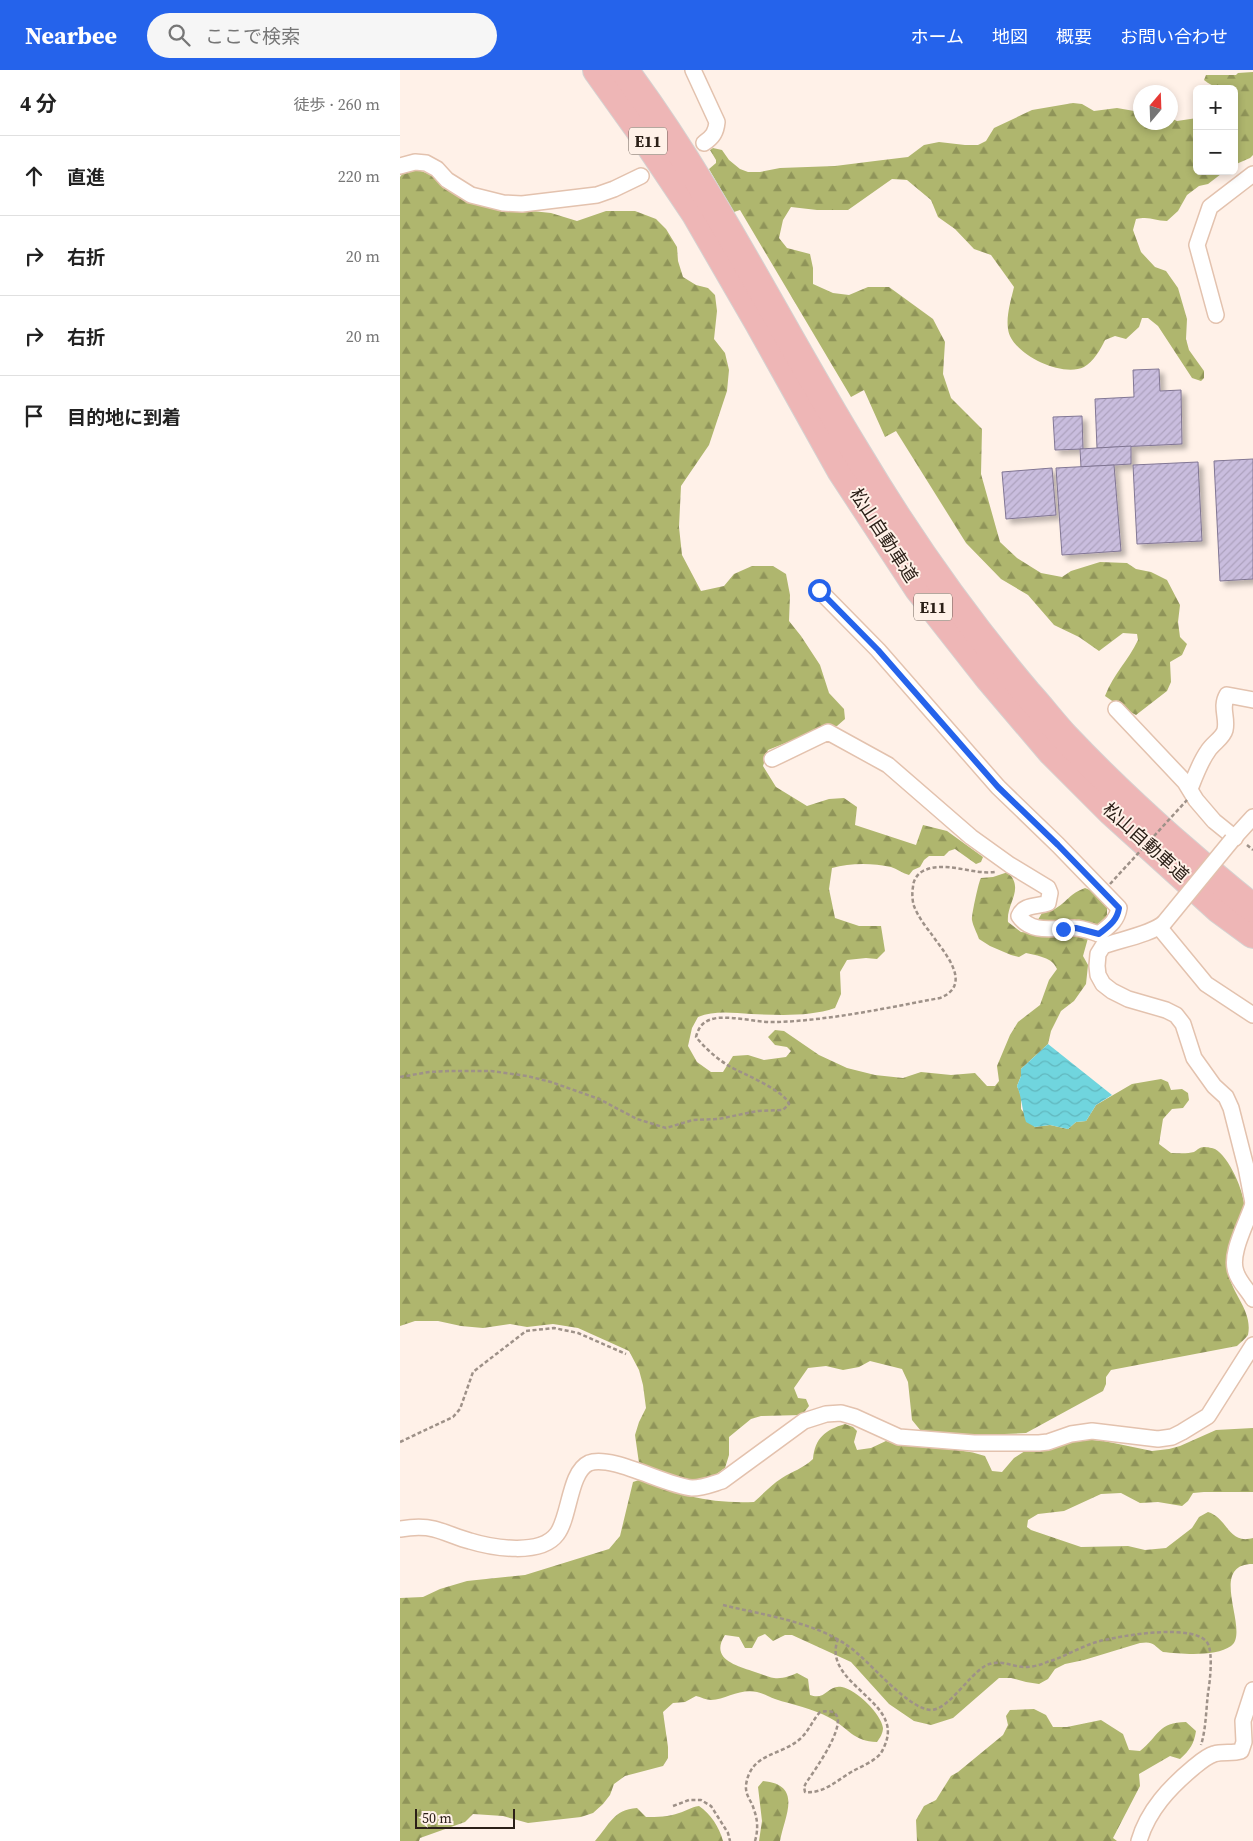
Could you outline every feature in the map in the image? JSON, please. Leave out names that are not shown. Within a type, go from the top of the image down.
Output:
[{"type":"highway","name":"松山自動車道","points":[[597,70],[696,214],[841,470],[919,589],[989,678],[1052,752],[1112,812],[1219,909],[1253,934]]},
{"type":"highway","name":"松山自動車道","points":[[624,70],[647,100],[705,193],[749,265],[858,455],[934,575],[1002,663],[1064,736],[1127,799],[1230,891],[1253,908]]},
{"type":"street","points":[[693,70],[718,122],[716,131],[704,143]]},
{"type":"street","points":[[400,166],[415,162],[426,163],[437,169],[447,180],[471,195],[504,204],[522,204],[597,195],[641,176]]},
{"type":"street","points":[[1216,315],[1197,245],[1210,207],[1252,176]]},
{"type":"street","points":[[819,590],[878,650],[998,787],[1119,908],[1118,915],[1101,940],[1098,954],[1098,975],[1103,984],[1112,991],[1128,999],[1166,1010],[1176,1015],[1183,1024],[1194,1058],[1214,1086],[1226,1097],[1246,1167],[1253,1203],[1234,1253],[1234,1263],[1236,1273],[1253,1299]]},
{"type":"street","points":[[1189,795],[1209,749],[1226,727],[1224,710],[1227,695],[1253,700]]},
{"type":"street","points":[[1116,709],[1178,774],[1189,795],[1234,839]]},
{"type":"street","points":[[772,759],[828,732],[888,765],[971,837],[1010,865],[1048,888],[1050,892],[1048,903],[1025,908],[1021,911],[1019,916],[1023,922],[1036,928],[1076,928],[1101,940],[1161,925],[1253,817]]},
{"type":"street","points":[[1161,925],[1206,984],[1253,1015]]},
{"type":"street","points":[[400,1529],[416,1526],[434,1529],[470,1541],[515,1548],[532,1548],[545,1544],[556,1536],[564,1523],[574,1482],[589,1463],[602,1462],[623,1466],[692,1488],[707,1486],[722,1481],[804,1421],[826,1414],[841,1413],[855,1417],[899,1437],[974,1443],[1039,1443],[1071,1434],[1092,1432],[1158,1439],[1172,1437],[1208,1416],[1253,1345]]},
{"type":"street","points":[[1139,1841],[1146,1821],[1162,1798],[1180,1778],[1204,1759],[1214,1754],[1241,1751],[1244,1742],[1243,1721],[1253,1690]]},
{"type":"path","points":[[1110,884],[1189,795]]},
{"type":"path","points":[[400,1077],[429,1072],[450,1071],[491,1072],[527,1076],[600,1099],[637,1119],[666,1128],[694,1120],[718,1119],[758,1111],[783,1110],[789,1104],[783,1096],[771,1087],[729,1066],[709,1052],[696,1037],[698,1028],[704,1022],[718,1018],[776,1022],[808,1020],[848,1015],[948,995],[954,987],[956,979],[954,969],[949,957],[929,931],[914,905],[913,883],[922,871],[933,868],[993,873],[1010,865]]},
{"type":"path","points":[[400,1442],[452,1417],[460,1409],[473,1372],[526,1331],[554,1328],[578,1332],[626,1354]]},
{"type":"path","points":[[723,1605],[825,1632],[850,1647],[874,1671],[902,1694],[917,1705],[930,1710],[943,1707],[985,1665],[999,1661],[1025,1667],[1046,1663],[1081,1647],[1100,1641],[1156,1632],[1179,1631],[1192,1634],[1205,1639],[1209,1646],[1210,1660],[1210,1683],[1204,1735],[1193,1768]]},
{"type":"path","points":[[755,1841],[757,1827],[754,1809],[747,1796],[746,1789],[750,1769],[759,1760],[779,1752],[802,1738],[820,1712],[826,1710],[835,1713],[838,1716],[838,1723],[826,1753],[806,1782],[805,1792],[823,1791],[870,1762],[882,1752],[887,1739],[888,1726],[882,1713],[842,1671],[835,1656],[838,1639]]},
{"type":"path","points":[[673,1806],[689,1800],[701,1800],[711,1806],[728,1834],[730,1841]]},
{"type":"green space","points":[[1253,72],[1253,155],[1238,163],[1238,85],[1211,85],[1204,80],[1206,75],[1236,75],[1238,73]]},
{"type":"green space","points":[[1073,103],[1082,104],[1094,111],[1117,108],[1133,111],[1133,130],[1178,130],[1178,121],[1193,119],[1193,175],[1220,175],[1208,184],[1199,186],[1187,195],[1178,211],[1167,221],[1145,218],[1136,219],[1133,230],[1141,252],[1155,267],[1166,271],[1178,288],[1187,319],[1186,339],[1189,350],[1204,371],[1204,378],[1201,381],[1192,378],[1158,326],[1148,318],[1142,318],[1139,327],[1126,339],[1115,336],[1105,340],[1091,362],[1075,370],[1051,366],[1039,362],[1028,355],[1011,338],[1008,329],[1008,313],[1014,287],[991,255],[974,249],[955,229],[938,217],[931,200],[907,180],[892,179],[848,210],[817,210],[791,207],[783,220],[779,238],[787,248],[810,254],[813,268],[813,284],[833,293],[849,295],[868,287],[889,287],[933,319],[945,342],[943,374],[951,398],[982,429],[981,474],[1000,542],[1017,558],[1041,573],[1062,577],[1071,571],[1100,562],[1127,563],[1136,569],[1151,572],[1167,580],[1180,605],[1178,622],[1180,637],[1187,644],[1182,655],[1170,662],[1171,682],[1167,691],[1136,715],[1105,696],[1138,640],[1137,634],[1123,633],[1099,651],[1079,637],[1054,625],[1028,595],[1001,579],[966,543],[896,431],[885,437],[864,390],[851,397],[740,210],[734,212],[709,169],[716,163],[710,150],[713,148],[722,150],[729,160],[740,169],[748,172],[760,172],[780,168],[835,166],[908,157],[924,145],[939,142],[978,145],[986,141],[994,128],[1032,110]]},
{"type":"green space","points":[[418,170],[432,175],[444,187],[470,202],[504,212],[532,211],[551,213],[577,221],[606,211],[635,211],[656,219],[666,229],[677,247],[678,261],[683,277],[696,285],[708,288],[715,295],[717,311],[714,339],[725,353],[729,370],[727,391],[709,445],[681,486],[679,527],[682,555],[701,591],[724,586],[734,574],[752,566],[773,566],[786,574],[790,595],[789,621],[820,665],[829,693],[844,709],[845,719],[837,726],[823,728],[768,750],[763,766],[776,787],[807,806],[829,799],[844,798],[857,807],[855,825],[916,845],[923,825],[947,831],[983,857],[981,862],[976,864],[955,849],[949,851],[944,856],[929,856],[920,867],[913,870],[909,875],[891,867],[876,865],[854,864],[832,868],[829,889],[835,918],[859,926],[881,926],[885,951],[877,959],[847,960],[840,972],[841,994],[835,1008],[815,1013],[793,1015],[724,1012],[698,1017],[692,1028],[688,1046],[697,1062],[711,1072],[723,1072],[733,1056],[748,1055],[764,1060],[786,1057],[791,1051],[787,1047],[775,1045],[768,1037],[775,1030],[784,1031],[819,1055],[847,1068],[875,1075],[903,1078],[921,1072],[951,1075],[975,1073],[987,1086],[995,1086],[999,1081],[997,1066],[1010,1035],[1018,1022],[1040,1005],[1049,980],[1057,969],[1052,962],[1044,958],[1026,953],[1019,957],[1011,955],[979,939],[972,917],[981,878],[993,877],[1008,872],[1013,879],[1015,891],[1008,915],[1008,922],[1021,932],[1030,933],[1042,913],[1056,908],[1078,891],[1085,888],[1095,892],[1107,903],[1107,915],[1103,922],[1096,925],[1088,938],[1083,956],[1088,965],[1086,984],[1074,1001],[1061,1011],[1051,1031],[1048,1044],[1021,1069],[1021,1076],[1017,1086],[1021,1096],[1021,1109],[1035,1127],[1050,1125],[1068,1129],[1076,1122],[1086,1121],[1096,1105],[1132,1084],[1161,1079],[1168,1082],[1171,1090],[1182,1089],[1188,1093],[1189,1100],[1183,1108],[1172,1109],[1163,1119],[1159,1144],[1171,1153],[1191,1153],[1204,1147],[1215,1149],[1221,1153],[1232,1169],[1241,1189],[1245,1207],[1244,1214],[1230,1256],[1229,1273],[1245,1310],[1249,1326],[1248,1335],[1237,1346],[1111,1370],[1106,1377],[1103,1391],[1026,1433],[1013,1434],[987,1435],[921,1431],[912,1420],[908,1382],[902,1369],[870,1361],[859,1367],[843,1370],[826,1366],[808,1368],[794,1388],[798,1398],[806,1399],[809,1406],[802,1415],[761,1416],[751,1419],[729,1437],[729,1455],[725,1468],[710,1477],[690,1480],[672,1476],[639,1463],[635,1435],[646,1408],[639,1370],[629,1351],[578,1328],[553,1324],[527,1327],[510,1324],[483,1328],[438,1321],[415,1321],[400,1326],[400,177],[404,172]]},
{"type":"green space","points":[[845,1424],[857,1431],[854,1442],[857,1450],[871,1448],[886,1441],[910,1446],[961,1450],[985,1456],[992,1471],[1002,1472],[1014,1458],[1025,1451],[1052,1449],[1081,1439],[1104,1441],[1152,1451],[1180,1446],[1216,1430],[1253,1428],[1253,1492],[1193,1493],[1182,1506],[1158,1502],[1140,1503],[1121,1493],[1101,1494],[1064,1511],[1038,1514],[1028,1520],[1027,1527],[1081,1547],[1128,1546],[1145,1550],[1166,1548],[1192,1528],[1199,1517],[1208,1512],[1215,1515],[1238,1538],[1253,1538],[1253,1564],[1239,1567],[1233,1575],[1231,1586],[1236,1638],[1231,1646],[1225,1649],[1198,1654],[1163,1652],[1151,1643],[1140,1643],[1065,1664],[1055,1669],[1048,1679],[1039,1684],[1011,1678],[999,1678],[953,1718],[931,1725],[914,1721],[889,1704],[851,1662],[792,1635],[785,1635],[773,1641],[765,1634],[758,1637],[752,1648],[745,1648],[739,1637],[725,1635],[720,1649],[722,1655],[738,1666],[774,1678],[783,1678],[797,1673],[808,1679],[810,1695],[820,1696],[833,1688],[842,1687],[861,1697],[873,1709],[881,1722],[883,1730],[877,1742],[862,1740],[836,1722],[809,1709],[759,1693],[745,1691],[711,1700],[696,1696],[685,1702],[673,1703],[663,1712],[668,1758],[663,1766],[625,1776],[614,1784],[610,1795],[593,1813],[581,1817],[528,1823],[503,1816],[473,1814],[465,1822],[420,1838],[419,1841],[400,1841],[400,1598],[423,1597],[440,1589],[467,1581],[525,1575],[609,1549],[620,1536],[633,1482],[639,1480],[667,1490],[709,1500],[754,1502],[778,1481],[813,1459],[816,1446],[822,1436],[832,1429]]},
{"type":"green space","points":[[1034,1709],[1046,1715],[1053,1727],[1067,1727],[1101,1720],[1123,1734],[1129,1750],[1140,1751],[1164,1727],[1170,1724],[1186,1722],[1196,1731],[1191,1747],[1180,1759],[1170,1756],[1139,1774],[1140,1786],[1113,1838],[1117,1841],[917,1841],[916,1820],[924,1806],[936,1800],[951,1776],[1003,1735],[1008,1725],[1006,1716],[1010,1710]]},
{"type":"green space","points":[[763,1781],[776,1784],[784,1789],[787,1795],[787,1813],[780,1841],[759,1841],[762,1821],[758,1787]]},
{"type":"green space","points":[[699,1806],[714,1821],[723,1841],[595,1841],[617,1815],[629,1809],[637,1808],[646,1817],[659,1817]]},
{"type":"water","points":[[1048,1044],[1112,1095],[1096,1105],[1086,1121],[1076,1122],[1068,1129],[1050,1125],[1035,1127],[1026,1122],[1017,1086],[1021,1076],[1021,1069]]},
{"type":"building","points":[[1159,369],[1160,391],[1181,390],[1182,444],[1097,448],[1095,399],[1134,397],[1133,370]]},
{"type":"building","points":[[1082,416],[1083,449],[1055,450],[1053,417]]},
{"type":"building","points":[[1131,446],[1131,464],[1081,467],[1080,449]]},
{"type":"building","points":[[1253,459],[1253,579],[1220,581],[1214,461]]},
{"type":"building","points":[[1198,462],[1202,541],[1137,544],[1133,465]]},
{"type":"building","points":[[1114,465],[1121,551],[1062,555],[1056,468]]},
{"type":"building","points":[[1052,468],[1056,515],[1006,519],[1002,472]]},
{"type":"route","points":[[819,590],[878,650],[967,749],[998,787],[1119,908],[1114,922],[1099,934],[1076,928],[1063,929]]}]
